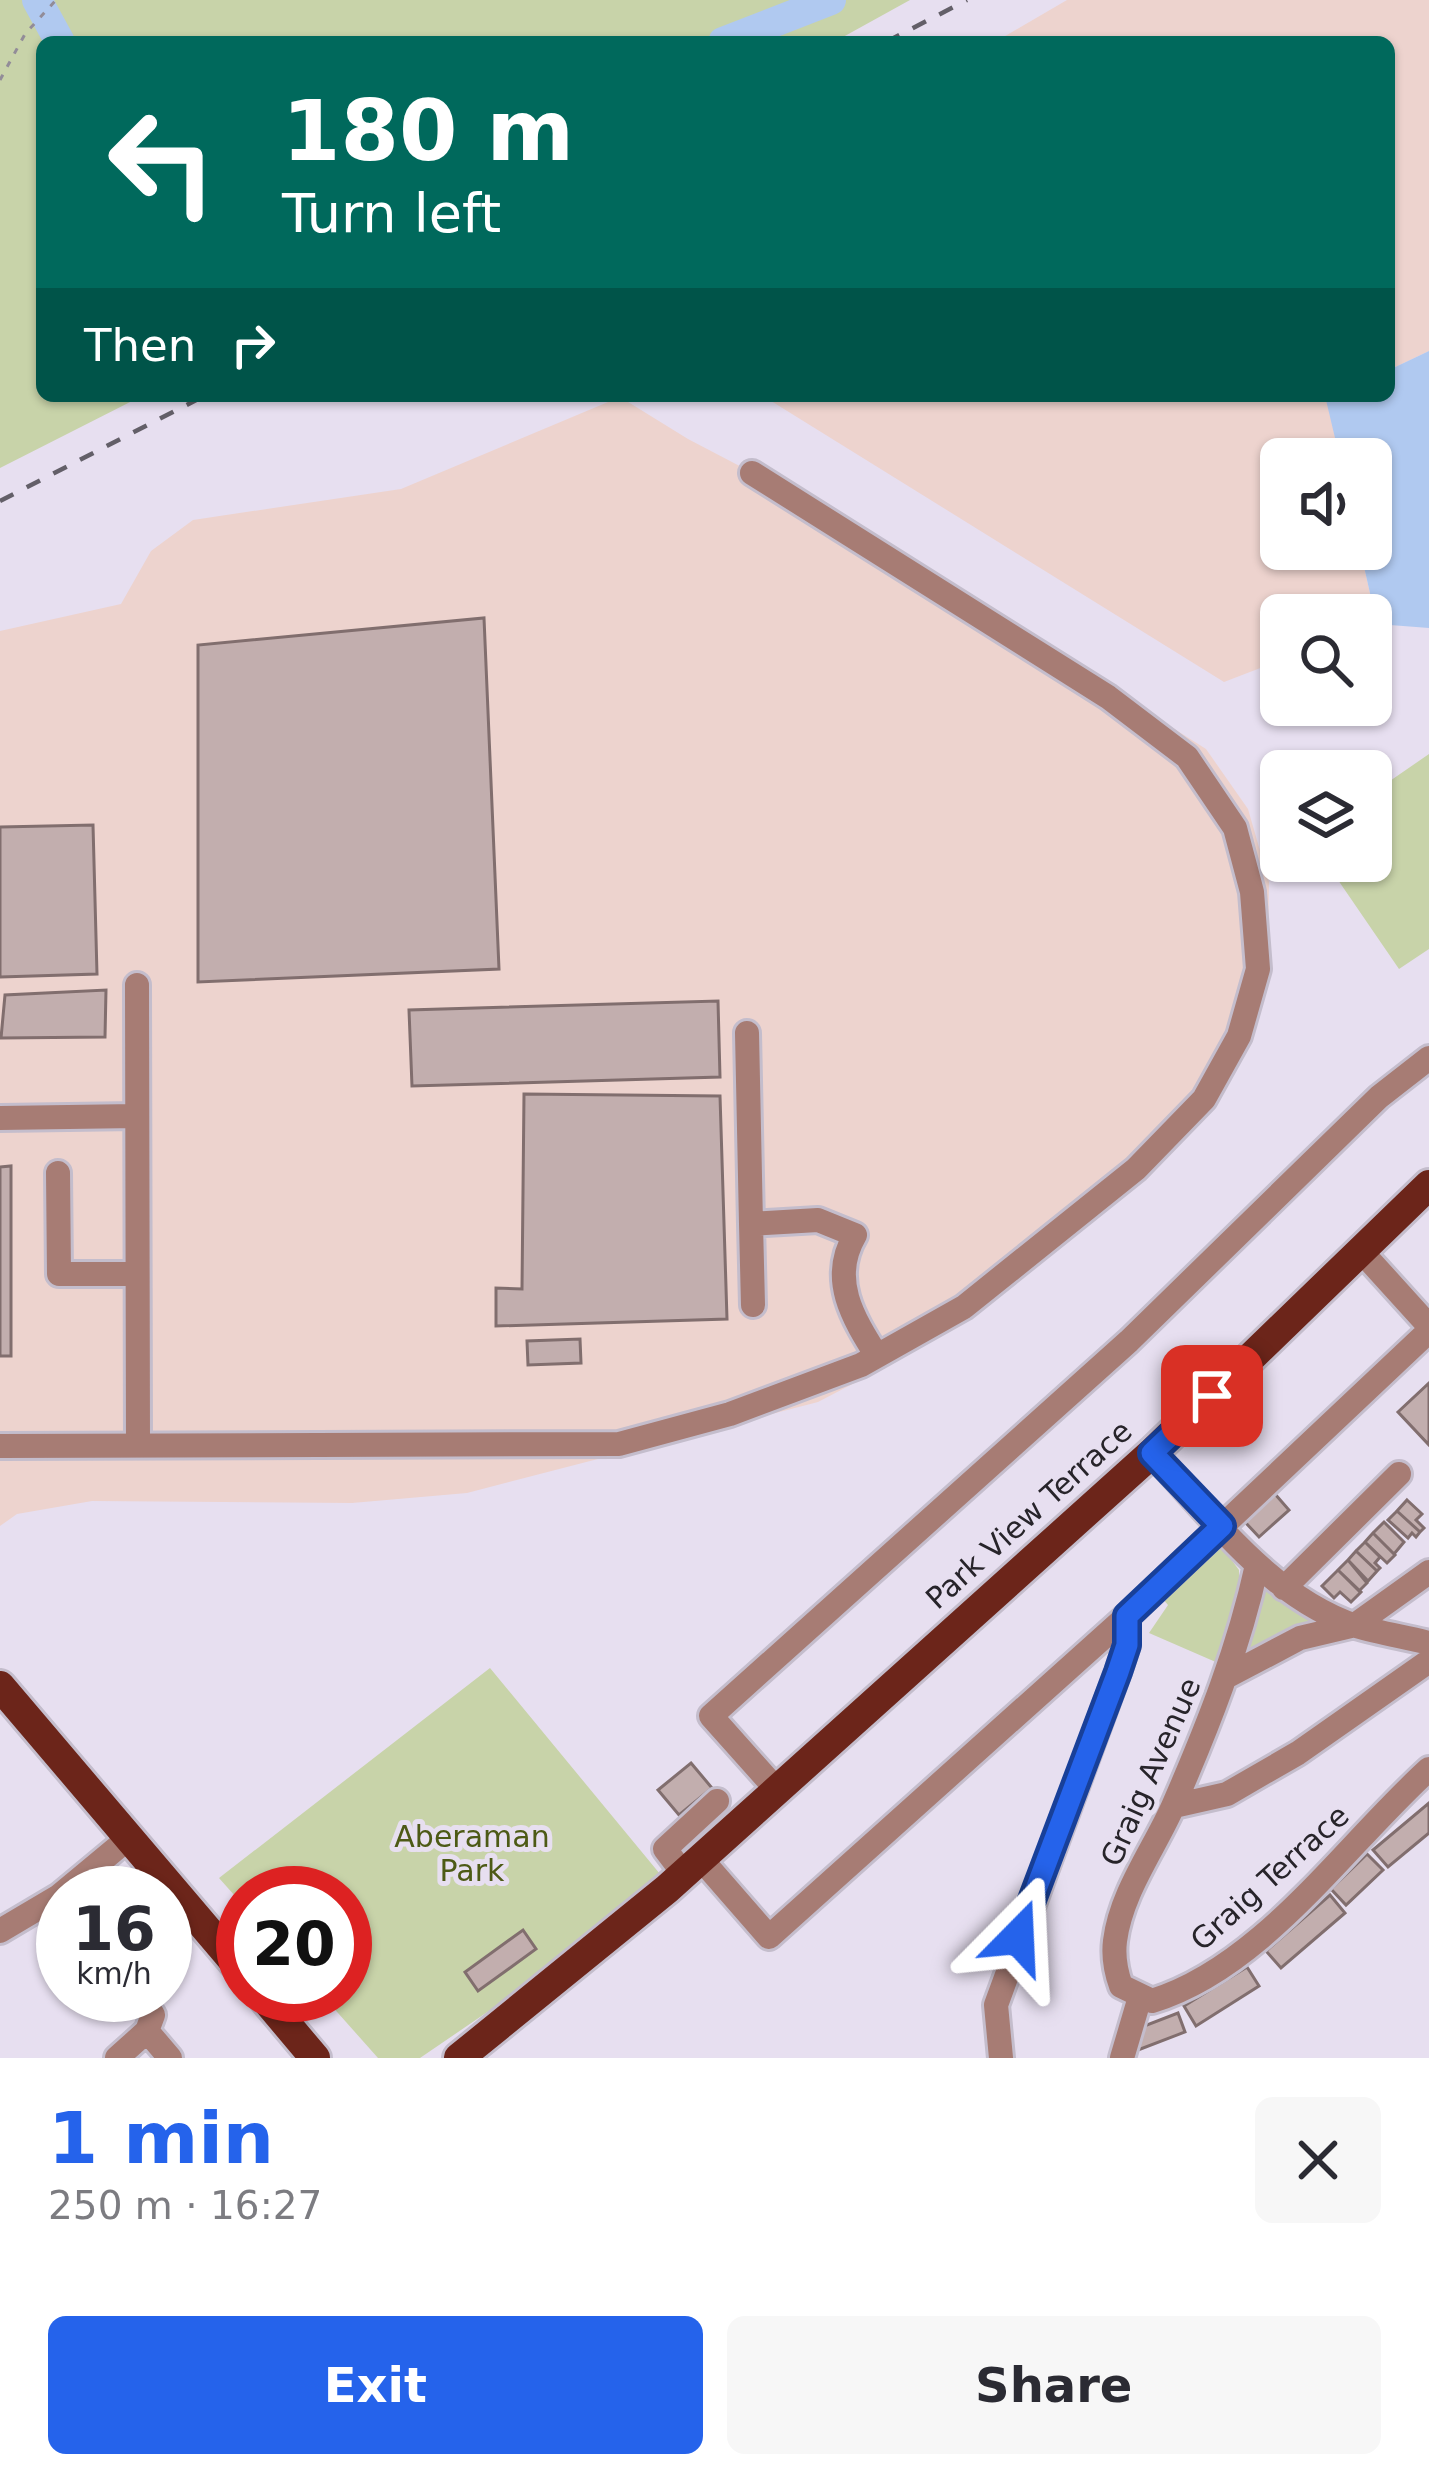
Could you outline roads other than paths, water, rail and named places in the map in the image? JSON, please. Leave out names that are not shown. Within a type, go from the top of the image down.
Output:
[{"type":"main road","name":"Park View Terrace","points":[[460,2058],[684,1874],[1152,1453],[1429,1186]]},
{"type":"main road","points":[[0,1686],[216,1940]]},
{"type":"main road","points":[[285,2022],[315,2058]]},
{"type":"street","points":[[0,1447],[619,1444],[730,1414],[877,1356],[964,1306],[1136,1169],[1204,1099],[1239,1036],[1258,969],[1252,892],[1234,828],[1187,757],[1108,697],[752,473]]},
{"type":"street","points":[[137,985],[138,1444]]},
{"type":"street","points":[[747,1033],[753,1305]]},
{"type":"street","points":[[777,1790],[711,1716],[1129,1341],[1364,1112],[1429,1058]]},
{"type":"street","points":[[0,1118],[136,1115]]},
{"type":"street","points":[[58,1173],[59,1274],[136,1274]]},
{"type":"street","points":[[751,1224],[818,1220],[855,1235],[842,1284],[853,1318],[877,1356]]},
{"type":"street","points":[[718,1801],[665,1849],[684,1874],[769,1937],[1127,1616],[1429,1329],[1361,1251]]},
{"type":"street","points":[[1152,1453],[1284,1588],[1354,1625],[1429,1643]]},
{"type":"street","points":[[1284,1588],[1399,1474]]},
{"type":"street","name":"Graig Avenue","points":[[1138,1997],[1121,1987],[1115,1970],[1115,1940],[1124,1907],[1174,1806],[1226,1677],[1257,1565]]},
{"type":"street","points":[[1226,1677],[1300,1638],[1354,1625],[1429,1572]]},
{"type":"street","points":[[1001,2058],[995,2005],[1118,1672],[1127,1645],[1127,1616]]},
{"type":"street","points":[[1174,1806],[1227,1794],[1298,1753],[1429,1661]]},
{"type":"street","name":"Graig Terrace","points":[[1138,1997],[1152,2001],[1178,1993],[1252,1944],[1429,1769]]},
{"type":"street","points":[[0,1931],[59,1896],[130,1838]]},
{"type":"street","points":[[1122,2058],[1138,1997]]},
{"type":"street","points":[[117,2058],[147,2019],[170,2058]]},
{"type":"water","points":[[1429,351],[1429,628],[1392,625],[1392,594],[1370,594],[1365,570],[1392,570],[1392,438],[1335,438],[1326,402],[1395,402],[1395,367]]},
{"type":"waterway","points":[[37,0],[57,36]]},
{"type":"waterway","points":[[738,36],[831,0]]},
{"type":"railway","points":[[898,36],[967,0]]},
{"type":"railway","points":[[0,501],[192,402]]},
{"type":"park label","name":"Aberaman Park","points":[[472,1854]]}]
